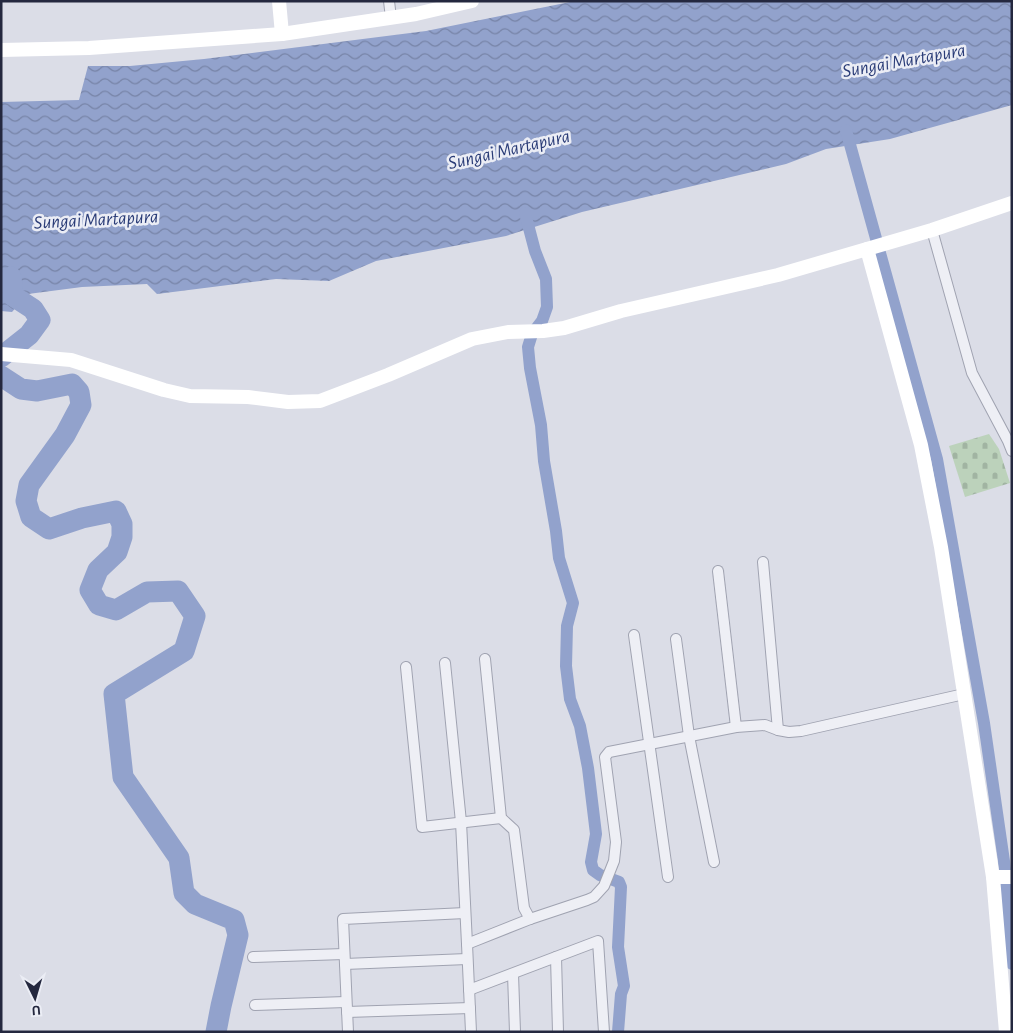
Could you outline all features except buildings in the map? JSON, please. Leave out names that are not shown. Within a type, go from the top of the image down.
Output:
[{"type":"street","points":[[279,1],[282,34]]},
{"type":"street","points":[[389,1],[392,18]]},
{"type":"street","points":[[1,50],[89,48],[282,34],[392,18],[472,1]]},
{"type":"street","points":[[1,354],[71,360],[164,390],[190,396],[248,397],[288,402],[329,399],[472,339],[508,332],[564,328],[621,311],[778,274],[932,230],[1012,203]]},
{"type":"street","points":[[932,230],[972,372],[1012,451]]},
{"type":"street","points":[[875,246],[921,445],[941,547],[964,694],[1001,877],[1008,1026]]},
{"type":"street","points":[[763,562],[778,730]]},
{"type":"street","points":[[718,571],[736,727]]},
{"type":"street","points":[[634,635],[668,876]]},
{"type":"street","points":[[676,639],[689,736],[714,862]]},
{"type":"street","points":[[485,659],[501,818],[514,830],[524,908],[530,919]]},
{"type":"street","points":[[445,663],[461,822],[472,1032]]},
{"type":"street","points":[[406,667],[422,827],[501,818]]},
{"type":"street","points":[[467,944],[530,919],[594,897],[606,883],[614,861],[616,842],[605,757],[609,752],[736,727],[766,724],[778,730],[789,732],[801,731],[964,694]]},
{"type":"street","points":[[348,1032],[343,918],[465,913]]},
{"type":"street","points":[[469,990],[598,941],[604,1032]]},
{"type":"street","points":[[253,957],[467,959]]},
{"type":"street","points":[[556,957],[558,1032]]},
{"type":"street","points":[[512,974],[514,1032]]},
{"type":"street","points":[[255,1005],[346,1002]]},
{"type":"street","points":[[347,1012],[470,1008]]},
{"type":"green space","points":[[989,434],[999,449],[1010,483],[965,497],[949,446]]},
{"type":"water","name":"Sungai Martapura","points":[[575,1],[1012,1],[1012,105],[890,139],[826,149],[786,164],[582,212],[506,236],[376,261],[329,281],[276,279],[157,294],[147,284],[82,287],[28,294],[12,312],[1,311],[1,102],[79,100],[88,66],[130,66],[204,59],[426,31]]},
{"type":"waterway","points":[[846,130],[937,459],[984,723],[1004,861],[1012,964]]},
{"type":"waterway","points":[[525,213],[535,251],[546,279],[547,307],[542,321],[532,334],[528,347],[541,425],[544,461],[559,558],[573,603],[567,626],[566,666],[570,699],[580,726],[588,768],[596,834],[591,862],[593,870],[600,875],[619,882],[621,887],[618,947],[624,986],[621,994],[618,1032]]},
{"type":"waterway","points":[[1,357],[29,335],[40,320],[33,309],[13,296],[11,277]]},
{"type":"waterway","points":[[1,376],[21,389],[37,391],[72,384],[79,392],[81,405],[65,435],[29,485],[26,501],[31,517],[49,529],[82,518],[116,511],[122,524],[122,537],[117,552],[98,570],[90,590],[99,605],[116,610],[147,592],[178,591],[195,616],[184,651],[114,694],[123,777],[179,858],[184,893],[195,904],[234,920],[238,935],[216,1032]]}]
